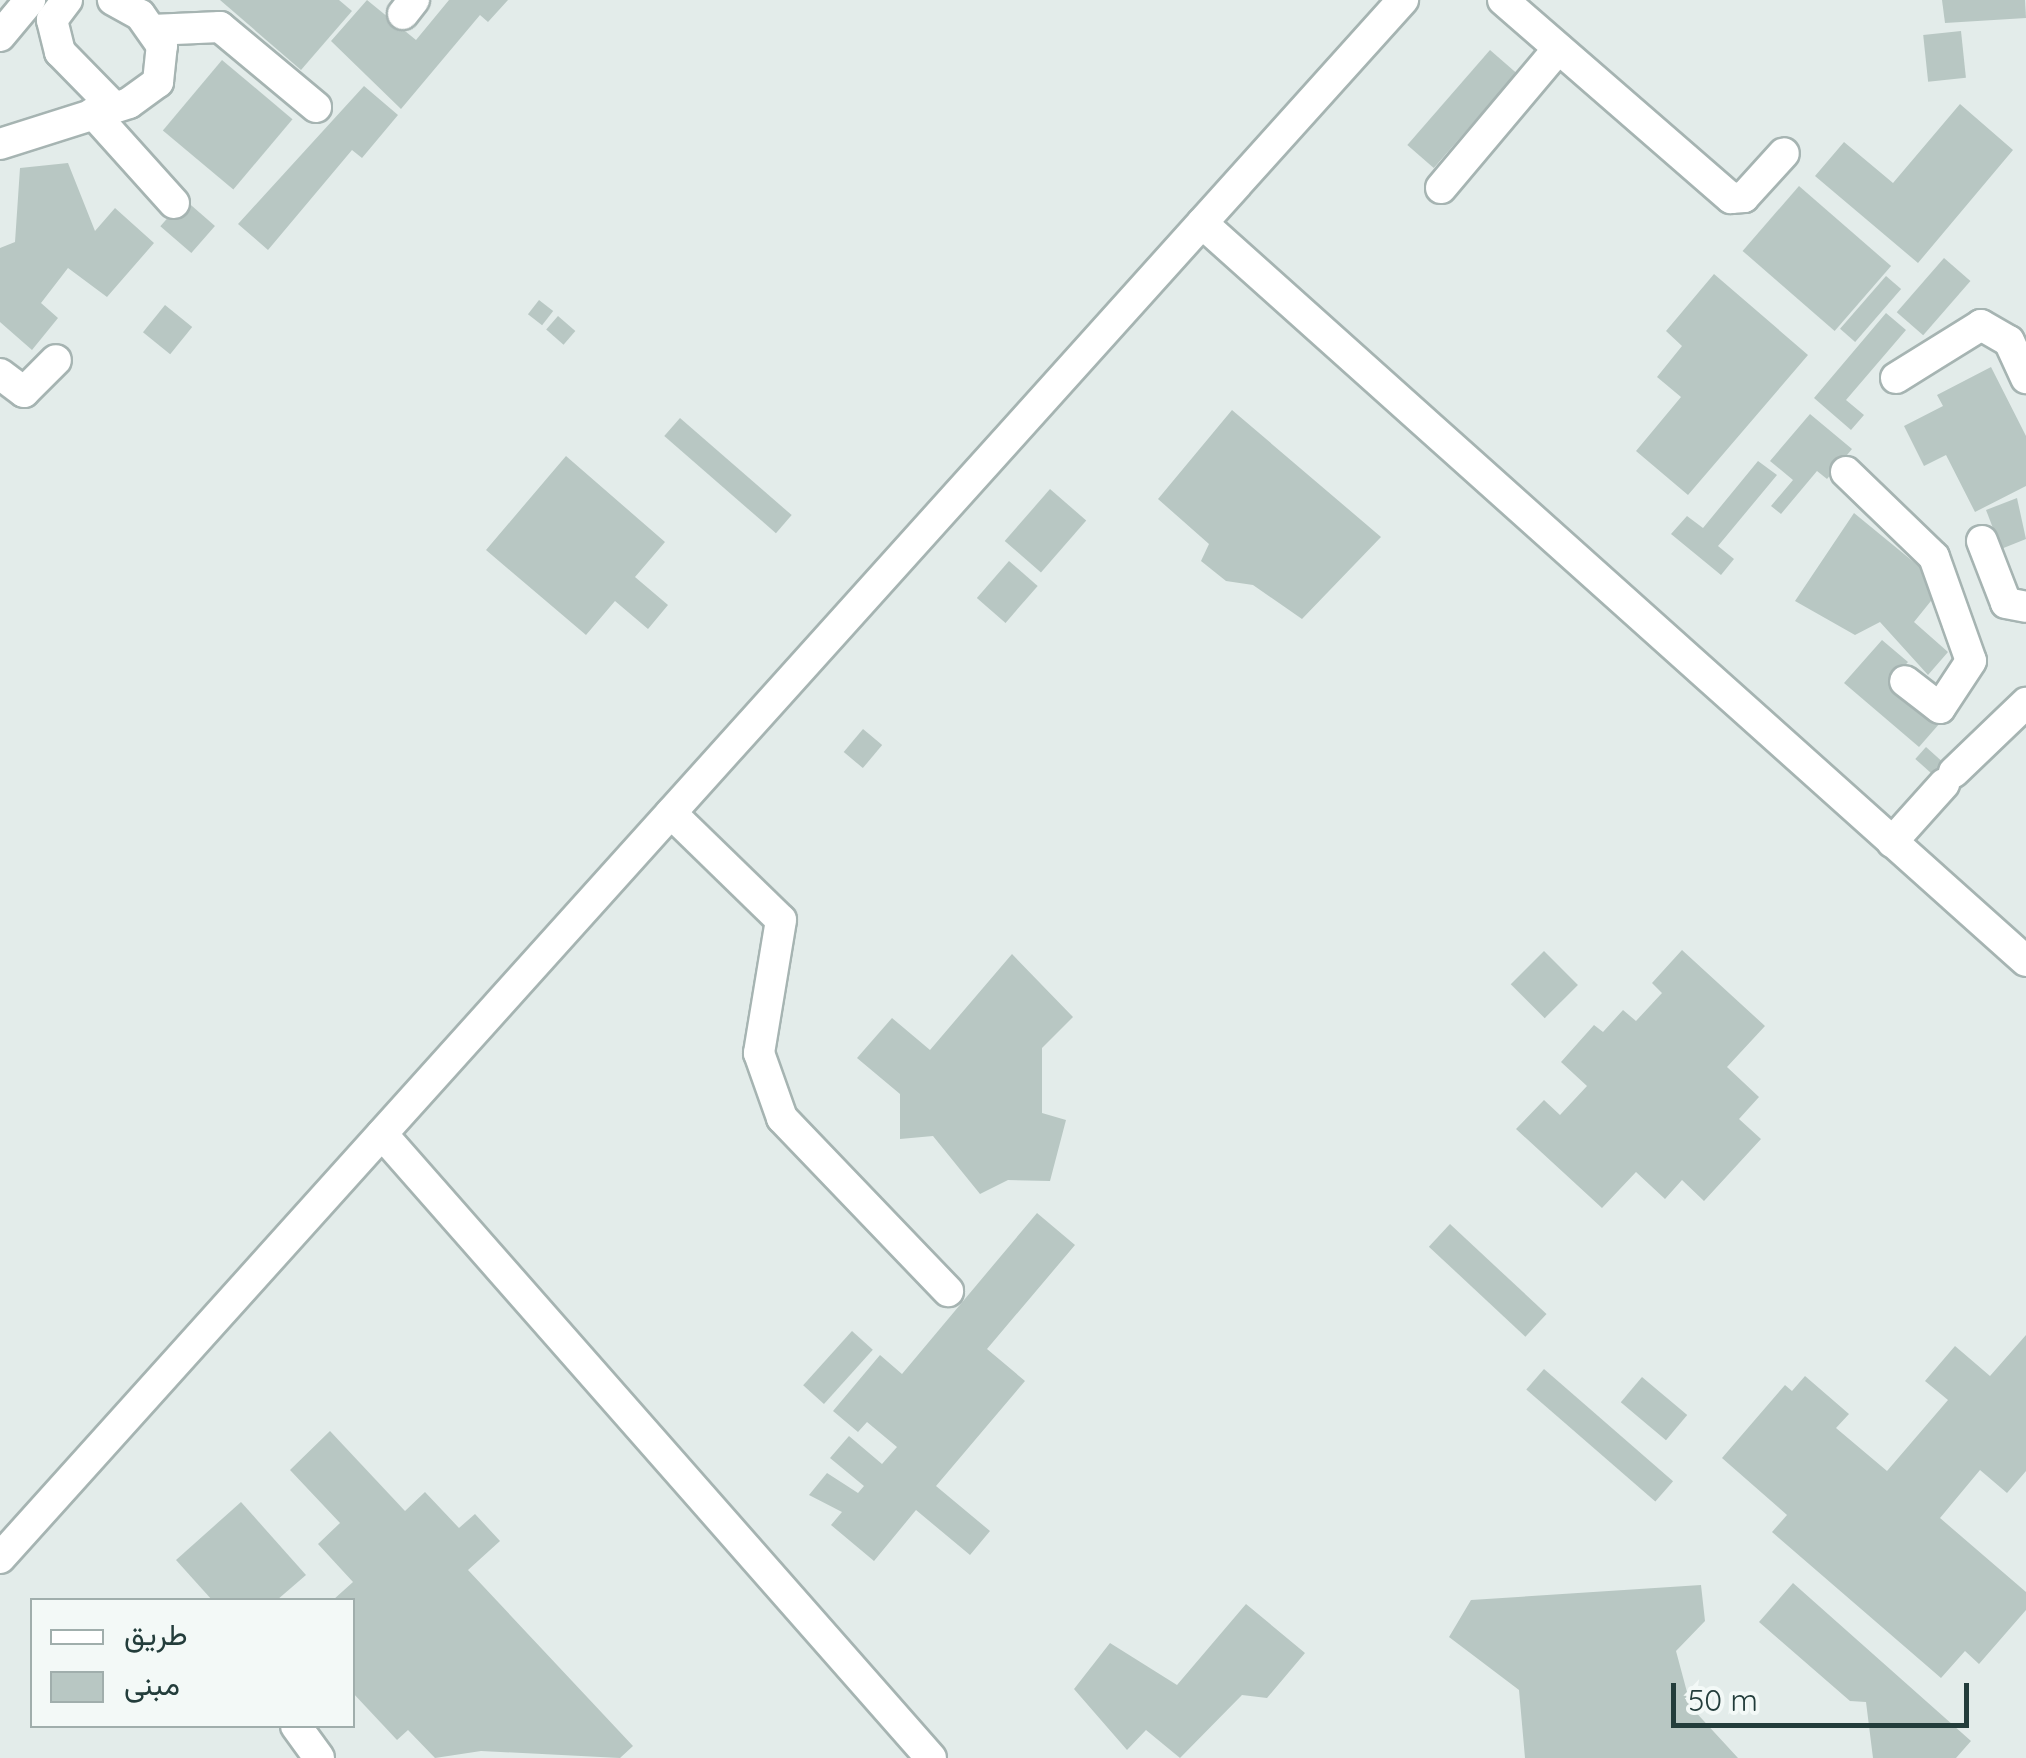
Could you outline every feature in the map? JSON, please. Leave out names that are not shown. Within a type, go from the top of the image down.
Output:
[{"type":"street","points":[[0,144],[146,96],[158,82],[162,46],[152,30],[113,0]]},
{"type":"street","points":[[0,1558],[1403,0]]},
{"type":"street","points":[[1503,0],[1731,198],[1744,197],[1784,153]]},
{"type":"street","points":[[0,36],[52,2],[60,52],[174,203]]},
{"type":"street","points":[[152,30],[200,11],[316,106]]},
{"type":"street","points":[[1441,188],[1558,48]]},
{"type":"street","points":[[1202,223],[2026,961]]},
{"type":"street","points":[[1896,378],[1981,325],[2008,341],[2026,378]]},
{"type":"street","points":[[0,374],[24,392],[56,360]]},
{"type":"street","points":[[1846,472],[1914,531],[1942,572],[1972,666],[1958,690],[1935,708],[1905,680]]},
{"type":"street","points":[[1982,542],[2006,603],[2026,606]]},
{"type":"street","points":[[1958,690],[1996,726]]},
{"type":"street","points":[[1892,842],[1996,726],[2026,702]]},
{"type":"street","points":[[671,814],[780,920],[759,1053],[782,1118],[948,1291]]},
{"type":"street","points":[[382,1134],[931,1758]]},
{"type":"street","points":[[297,1728],[319,1758]]},
{"type":"building","points":[[220,0],[339,0],[352,11],[301,70]]},
{"type":"building","points":[[367,0],[416,40],[449,0],[508,0],[488,22],[480,15],[401,109],[331,41]]},
{"type":"building","points":[[1942,0],[2025,0],[2026,18],[1945,23]]},
{"type":"building","points":[[1961,31],[1966,78],[1928,82],[1923,35]]},
{"type":"building","points":[[1490,50],[1516,73],[1434,168],[1407,145]]},
{"type":"building","points":[[222,60],[292,119],[233,190],[163,130]]},
{"type":"building","points":[[364,86],[398,115],[362,158],[352,150],[268,250],[238,224]]},
{"type":"building","points":[[1960,104],[2013,150],[1918,263],[1815,176],[1844,142],[1893,183]]},
{"type":"building","points":[[68,163],[95,231],[115,208],[154,243],[107,297],[68,268],[41,303],[58,318],[32,350],[0,322],[0,248],[15,242],[20,168]]},
{"type":"building","points":[[1799,186],[1891,266],[1835,331],[1743,251]]},
{"type":"building","points":[[184,199],[215,226],[191,253],[160,226]]},
{"type":"building","points":[[1944,258],[1970,281],[1923,335],[1897,312]]},
{"type":"building","points":[[1714,274],[1808,355],[1688,495],[1636,451],[1681,397],[1657,377],[1682,346],[1666,331]]},
{"type":"building","points":[[1886,276],[1901,289],[1855,342],[1840,329]]},
{"type":"building","points":[[539,300],[553,311],[542,325],[528,314]]},
{"type":"building","points":[[165,305],[192,327],[170,354],[143,332]]},
{"type":"building","points":[[1886,313],[1906,330],[1846,400],[1864,415],[1851,430],[1814,398]]},
{"type":"building","points":[[558,316],[575,331],[564,345],[546,330]]},
{"type":"building","points":[[1991,367],[2026,436],[2026,486],[1975,512],[1946,455],[1924,466],[1904,426],[1943,406],[1937,395]]},
{"type":"building","points":[[1232,410],[1381,537],[1302,619],[1253,585],[1226,581],[1201,561],[1209,544],[1158,499]]},
{"type":"building","points":[[1810,414],[1852,449],[1827,479],[1817,471],[1781,514],[1771,506],[1793,480],[1770,461]]},
{"type":"building","points":[[680,418],[792,515],[776,533],[664,436]]},
{"type":"building","points":[[566,456],[665,542],[635,577],[668,605],[648,629],[615,601],[586,635],[486,550]]},
{"type":"building","points":[[1758,461],[1777,475],[1718,546],[1734,559],[1721,575],[1671,534],[1687,516],[1703,528]]},
{"type":"building","points":[[1050,489],[1086,520],[1041,573],[1005,541]]},
{"type":"building","points":[[2017,498],[2026,539],[2001,549],[1986,510]]},
{"type":"building","points":[[1854,513],[1943,586],[1914,622],[1948,652],[1928,675],[1880,622],[1855,635],[1795,601]]},
{"type":"building","points":[[1009,561],[1038,586],[1006,623],[977,598]]},
{"type":"building","points":[[1882,640],[1908,662],[1891,681],[1940,723],[1919,747],[1844,683]]},
{"type":"building","points":[[863,729],[882,745],[863,768],[844,752]]},
{"type":"building","points":[[1926,747],[1966,783],[1955,795],[1915,759]]},
{"type":"building","points":[[1682,950],[1765,1026],[1727,1067],[1759,1097],[1739,1119],[1761,1139],[1704,1201],[1682,1180],[1665,1199],[1636,1172],[1602,1208],[1516,1129],[1544,1100],[1560,1115],[1587,1086],[1561,1062],[1594,1025],[1603,1032],[1623,1010],[1636,1021],[1662,993],[1652,983]]},
{"type":"building","points":[[1544,951],[1578,985],[1545,1018],[1511,984]]},
{"type":"building","points":[[1012,954],[1073,1017],[1042,1048],[1042,1113],[1066,1120],[1050,1181],[1008,1180],[980,1194],[933,1136],[900,1139],[900,1094],[857,1058],[892,1018],[930,1050]]},
{"type":"building","points":[[1037,1213],[1075,1245],[987,1349],[1025,1381],[936,1486],[990,1531],[970,1555],[916,1510],[874,1561],[831,1525],[842,1512],[809,1495],[827,1473],[858,1493],[864,1486],[830,1458],[849,1436],[882,1464],[897,1447],[867,1422],[858,1432],[833,1411],[880,1355],[902,1374]]},
{"type":"building","points":[[1450,1224],[1547,1314],[1525,1337],[1429,1247]]},
{"type":"building","points":[[852,1331],[873,1350],[824,1404],[803,1385]]},
{"type":"building","points":[[2026,1335],[2026,1471],[2007,1493],[1980,1470],[1940,1518],[2026,1592],[2026,1610],[1979,1664],[1965,1651],[1941,1678],[1772,1532],[1787,1515],[1722,1458],[1785,1385],[1792,1391],[1805,1376],[1849,1414],[1836,1428],[1887,1471],[1948,1400],[1925,1381],[1955,1346],[1990,1376]]},
{"type":"building","points":[[1544,1369],[1673,1481],[1655,1502],[1526,1389]]},
{"type":"building","points":[[1642,1377],[1687,1415],[1666,1440],[1621,1402]]},
{"type":"building","points":[[330,1431],[405,1511],[425,1492],[459,1528],[475,1514],[500,1541],[468,1570],[633,1746],[620,1758],[481,1751],[435,1758],[408,1730],[397,1740],[355,1695],[355,1598],[335,1598],[353,1582],[318,1544],[340,1523],[290,1470]]},
{"type":"building","points":[[241,1502],[306,1575],[279,1598],[210,1598],[176,1560]]},
{"type":"building","points":[[1793,1583],[1971,1741],[1956,1758],[1873,1758],[1866,1702],[1850,1701],[1759,1622]]},
{"type":"building","points":[[1701,1585],[1705,1621],[1676,1651],[1691,1707],[1738,1758],[1525,1758],[1519,1690],[1449,1637],[1471,1600]]},
{"type":"building","points":[[1246,1604],[1305,1653],[1267,1698],[1242,1695],[1180,1758],[1146,1730],[1127,1750],[1074,1689],[1110,1643],[1177,1685]]}]
